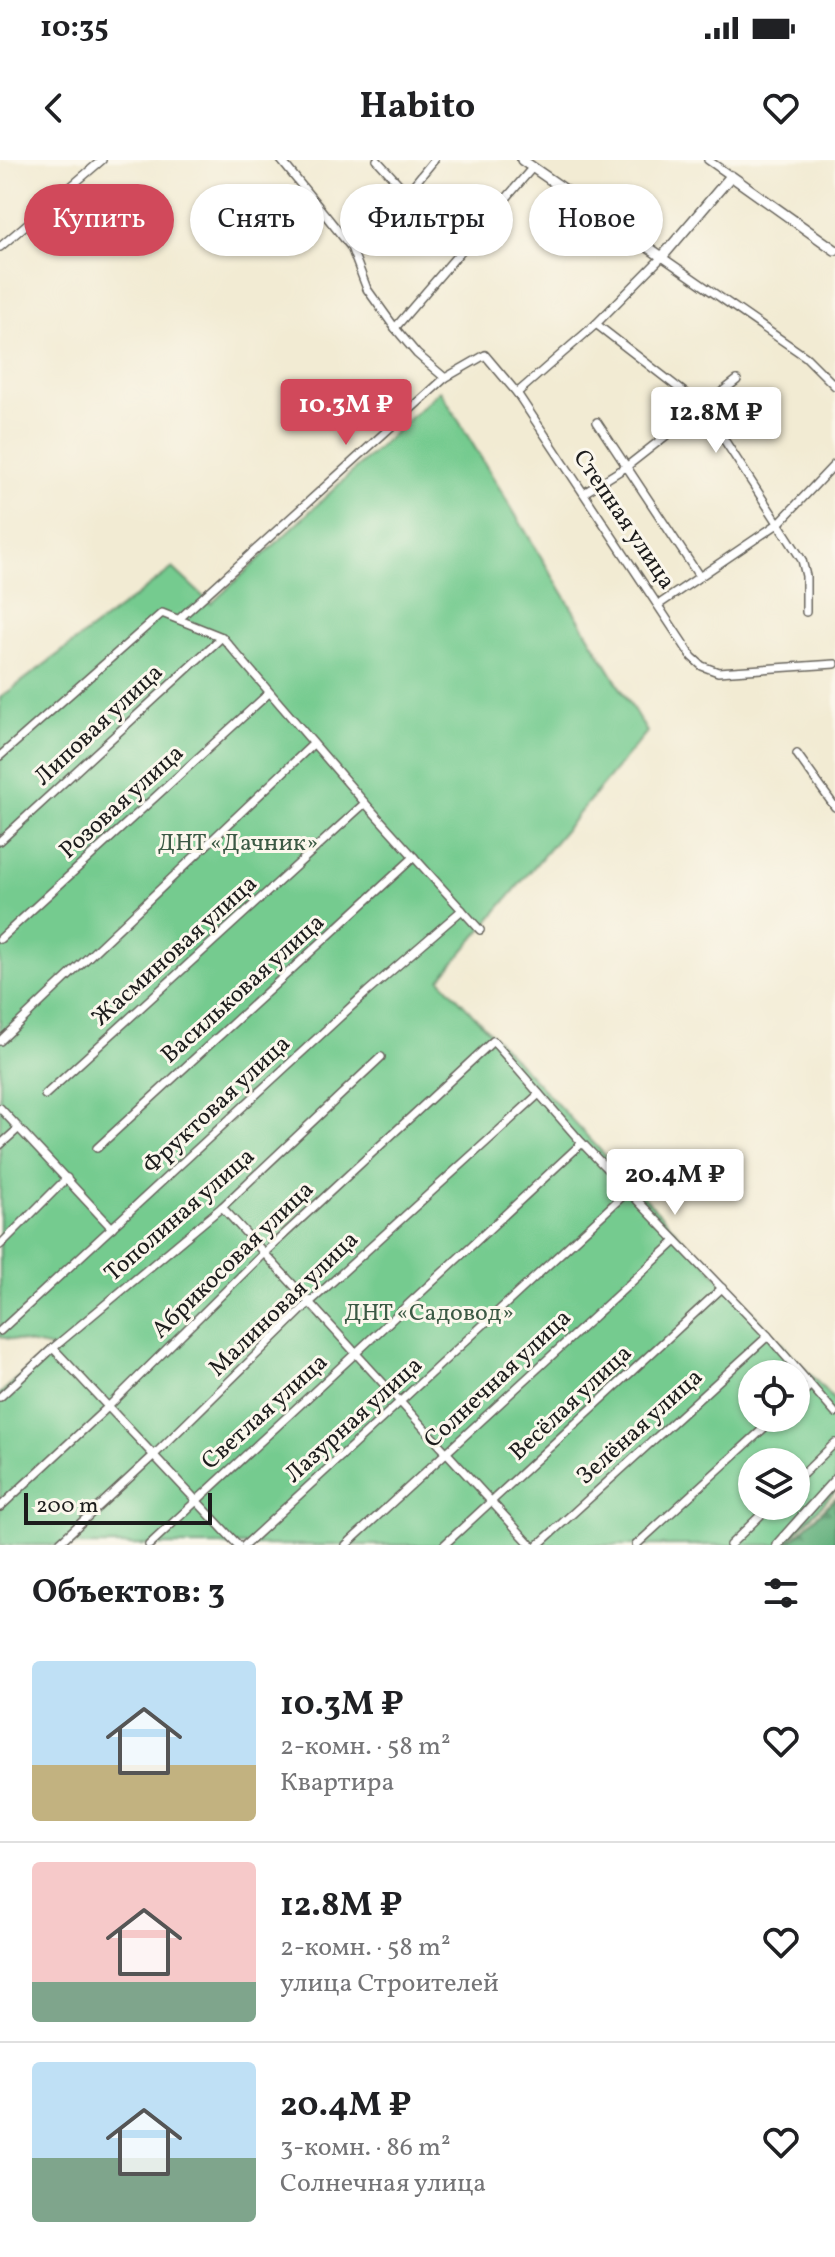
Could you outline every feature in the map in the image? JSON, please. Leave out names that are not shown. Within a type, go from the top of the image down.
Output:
[{"type":"street","points":[[0,247],[102,160]]},
{"type":"street","points":[[281,160],[340,233]]},
{"type":"street","points":[[377,160],[399,184]]},
{"type":"street","points":[[414,184],[434,160]]},
{"type":"street","points":[[522,160],[806,357],[835,386]]},
{"type":"street","points":[[708,160],[835,250]]},
{"type":"street","points":[[395,328],[533,167]]},
{"type":"street","points":[[517,393],[596,324],[662,257],[731,176]]},
{"type":"street","points":[[179,619],[445,378],[417,354],[395,328],[367,289],[354,256]]},
{"type":"street","points":[[596,324],[703,407],[802,560],[806,576],[806,612]]},
{"type":"street","name":"Степная улица","points":[[445,378],[485,355],[517,393],[692,657],[702,666],[718,672],[835,664]]},
{"type":"street","points":[[584,493],[626,467],[737,380]]},
{"type":"street","points":[[597,422],[699,576]]},
{"type":"street","points":[[658,605],[779,523],[835,464]]},
{"type":"street","points":[[0,756],[162,613],[179,619],[222,637],[313,744],[480,930]]},
{"type":"street","name":"Липовая улица","points":[[0,841],[222,637]]},
{"type":"street","name":"Розовая улица","points":[[0,939],[269,693]]},
{"type":"street","points":[[0,1041],[313,744]]},
{"type":"street","points":[[797,754],[835,807]]},
{"type":"street","name":"Жасминовая улица","points":[[45,1095],[365,803]]},
{"type":"street","name":"Васильковая улица","points":[[97,1148],[414,857]]},
{"type":"street","name":"Фруктовая улица","points":[[0,1331],[367,992],[462,910]]},
{"type":"street","name":"Абрикосовая улица","points":[[0,1507],[109,1406],[263,1254],[493,1041],[539,1094]]},
{"type":"street","name":"Тополиная улица","points":[[0,1397],[53,1348],[222,1207],[381,1057]]},
{"type":"street","points":[[539,1094],[627,1192],[788,1360]]},
{"type":"street","name":"Малиновая улица","points":[[57,1545],[309,1303],[539,1094]]},
{"type":"street","points":[[0,1108],[112,1228]]},
{"type":"street","points":[[0,1145],[19,1128]]},
{"type":"street","name":"Светлая улица","points":[[149,1545],[582,1143]]},
{"type":"street","points":[[0,1245],[67,1178]]},
{"type":"street","name":"Лазурная улица","points":[[245,1545],[627,1192]]},
{"type":"street","points":[[222,1207],[531,1545]]},
{"type":"street","name":"Солнечная улица","points":[[346,1545],[676,1241]]},
{"type":"street","name":"Весёлая улица","points":[[444,1545],[722,1288]]},
{"type":"street","name":"Зелёная улица","points":[[538,1545],[768,1336]]},
{"type":"street","points":[[53,1348],[238,1545]]},
{"type":"street","points":[[810,1386],[835,1413]]},
{"type":"street","points":[[636,1545],[760,1432]]},
{"type":"street","points":[[810,1467],[835,1443]]},
{"type":"street","points":[[777,1545],[835,1480]]},
{"type":"street","points":[[730,1545],[756,1520]]},
{"type":"green space","points":[[440,390],[647,732],[440,979],[797,1360],[738,1360],[738,1432],[810,1432],[810,1374],[835,1401],[835,1491],[810,1517],[810,1448],[738,1448],[738,1520],[808,1520],[784,1545],[0,1545],[0,1394],[52,1348],[0,1337],[0,698],[173,568],[211,604]]},
{"type":"green space","points":[[835,1498],[835,1545],[787,1545]]},
{"type":"park label","name":"ДНТ «Дачник»","points":[[238,842]]},
{"type":"park label","name":"ДНТ «Садовод»","points":[[429,1312]]}]
